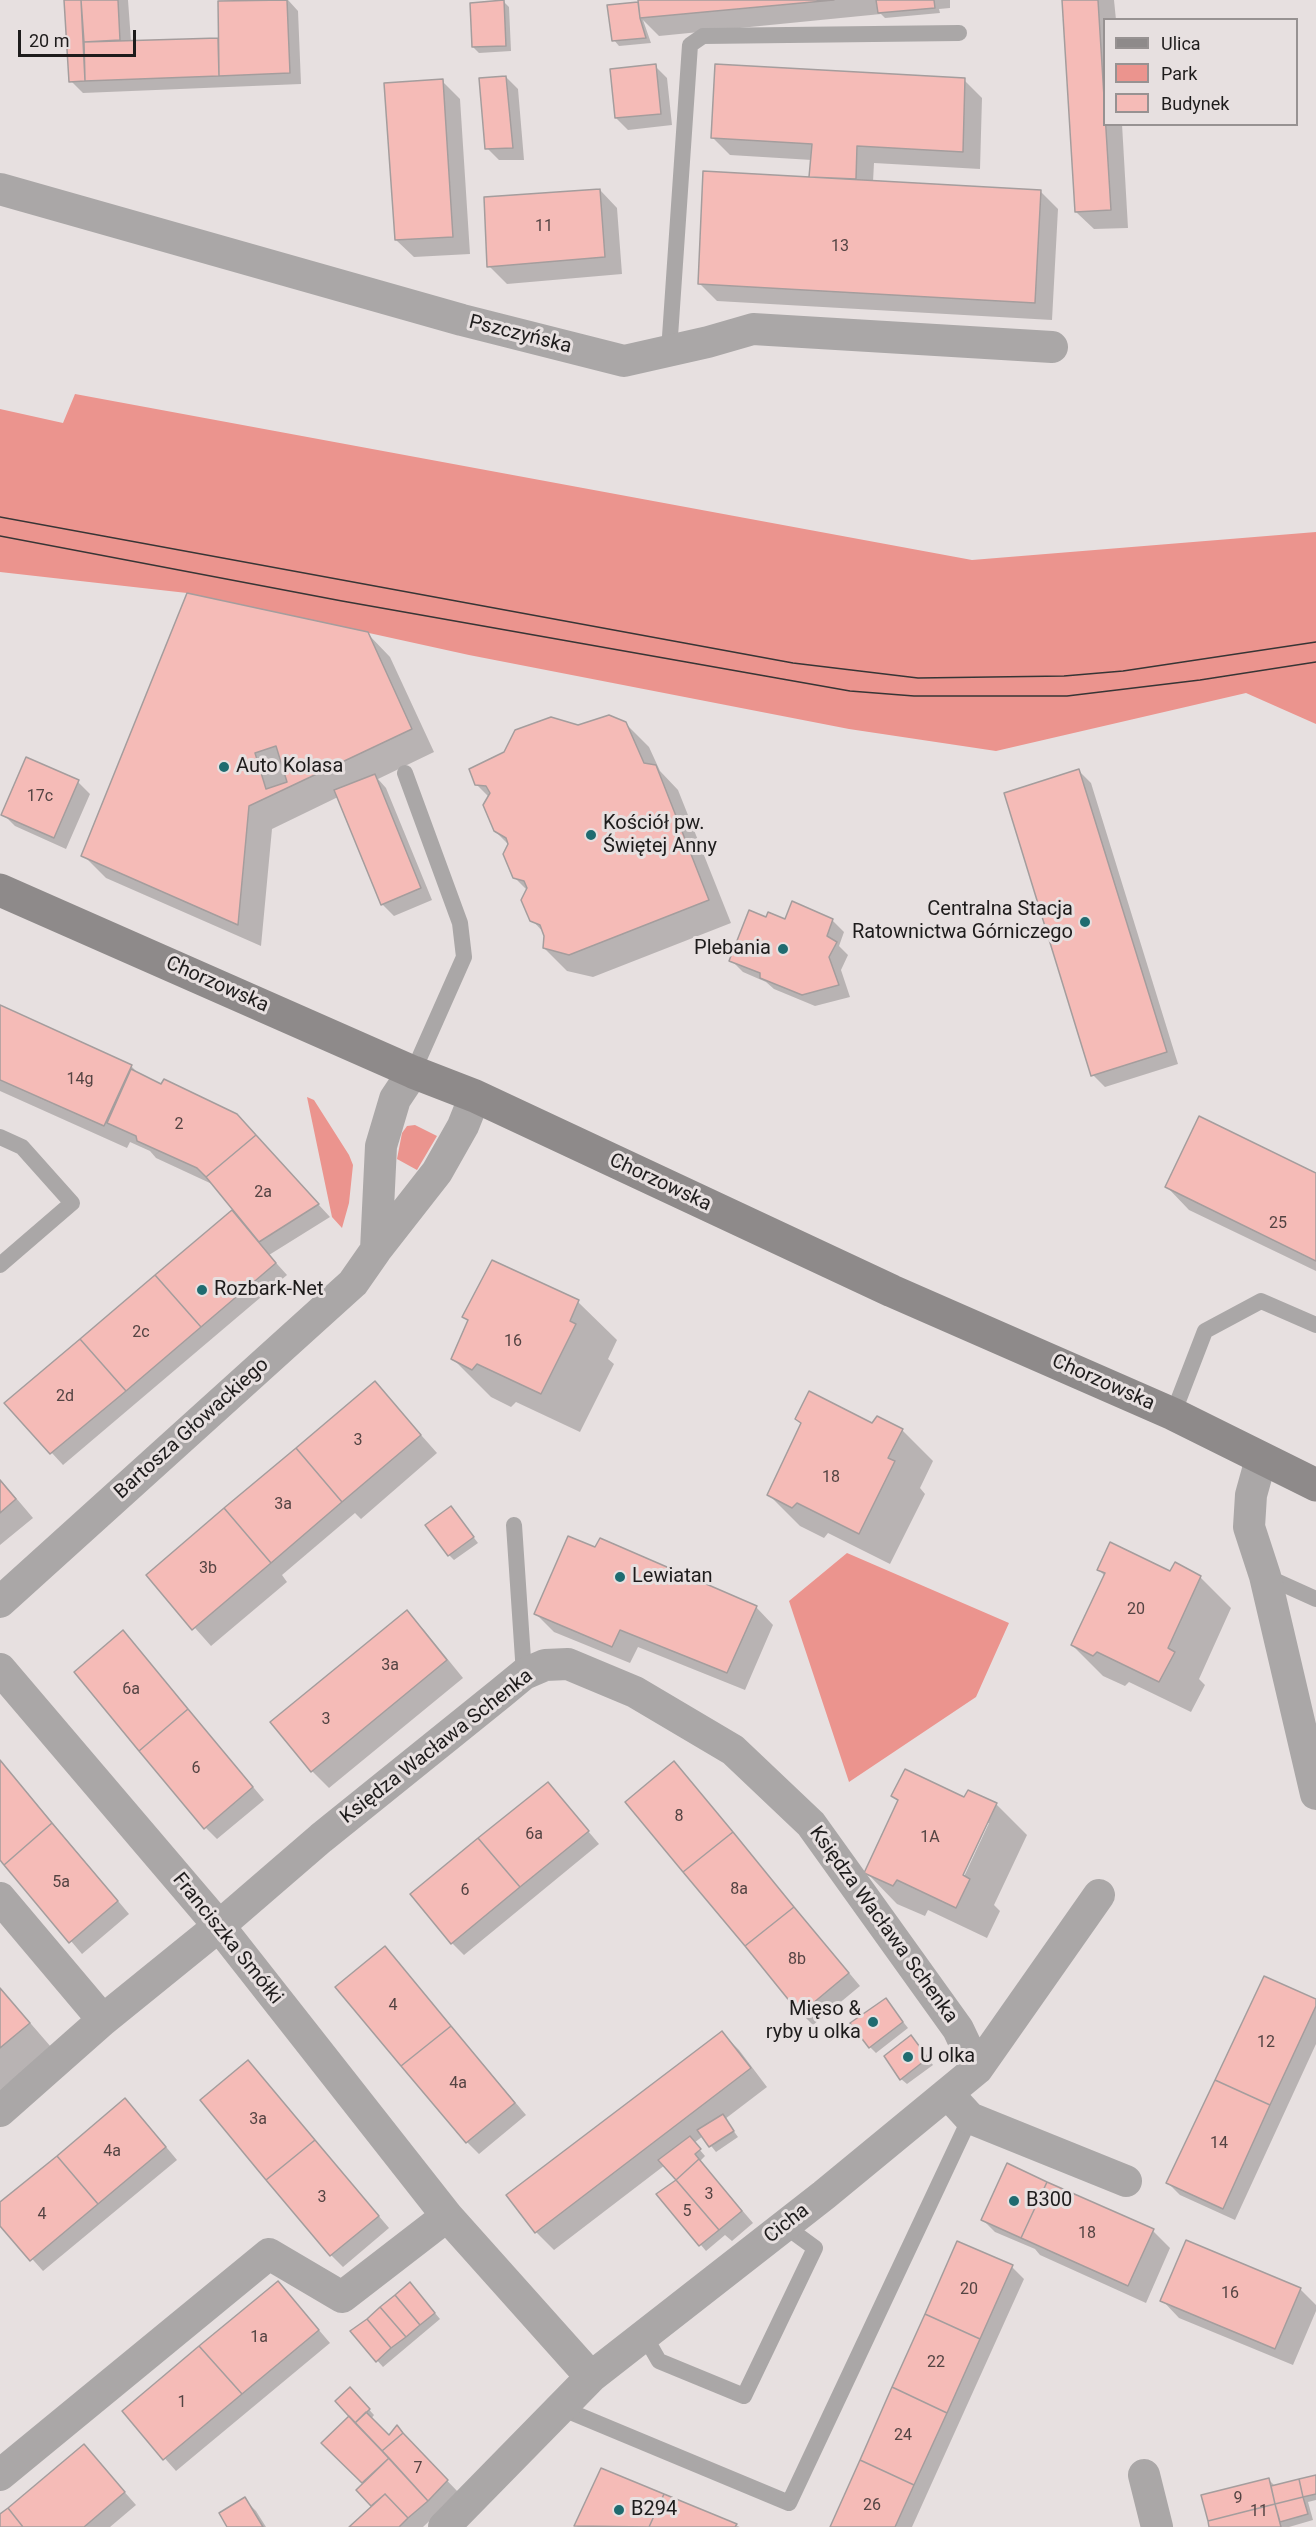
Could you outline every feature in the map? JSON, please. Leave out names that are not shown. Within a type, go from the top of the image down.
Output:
[{"type":"main road","name":"Chorzowska","points":[[0,890],[413,1072],[476,1096],[892,1291],[1173,1414],[1316,1485]]},
{"type":"street","name":"Pszczyńska","points":[[0,189],[462,320],[624,361],[753,328],[1052,347]]},
{"type":"street","points":[[376,1250],[381,1146],[395,1099],[413,1072]]},
{"type":"street","name":"Bartosza Głowackiego","points":[[0,1602],[353,1283],[437,1172],[463,1126],[476,1096]]},
{"type":"street","points":[[1261,1459],[1251,1495],[1249,1527],[1264,1576],[1316,1793]]},
{"type":"street","name":"Księdza Wacława Schenka","points":[[0,2111],[103,2020],[219,1926],[321,1838],[524,1674],[545,1665],[568,1664],[635,1692],[733,1750],[810,1824],[958,2029],[977,2069]]},
{"type":"street","name":"Franciszka Smółki","points":[[0,1669],[219,1926],[447,2216],[591,2377]]},
{"type":"street","name":"Cicha","points":[[444,2527],[591,2377],[785,2226],[977,2069],[1100,1895]]},
{"type":"street","points":[[4,1911],[103,2020]]},
{"type":"street","points":[[948,2094],[970,2118],[1126,2181]]},
{"type":"street","points":[[0,2475],[269,2254],[342,2297],[447,2216]]},
{"type":"street","points":[[1144,2475],[1157,2527]]},
{"type":"lane","points":[[669,351],[690,45],[703,36],[959,33]]},
{"type":"lane","points":[[405,773],[460,923],[464,957],[413,1072]]},
{"type":"lane","points":[[0,1137],[22,1147],[72,1203],[0,1265]]},
{"type":"lane","points":[[1173,1414],[1205,1331],[1261,1301],[1316,1324]]},
{"type":"lane","points":[[514,1525],[524,1674]]},
{"type":"lane","points":[[1264,1576],[1316,1599]]},
{"type":"lane","points":[[561,2408],[789,2503],[970,2118]]},
{"type":"lane","points":[[644,2336],[660,2361],[744,2396],[815,2248],[785,2226]]},
{"type":"green space","points":[[75,394],[972,560],[1316,532],[1316,724],[1246,693],[996,751],[849,729],[469,655],[187,593],[0,572],[0,409],[63,423]]},
{"type":"green space","points":[[307,1097],[314,1100],[353,1165],[349,1203],[342,1228],[332,1217]]},
{"type":"green space","points":[[415,1125],[437,1136],[417,1170],[397,1159],[402,1133],[407,1126]]},
{"type":"green space","points":[[847,1553],[1009,1623],[976,1697],[849,1782],[789,1601]]},
{"type":"building","points":[[64,0],[81,0],[85,81],[69,82]]},
{"type":"building","points":[[81,0],[118,0],[120,40],[84,42]]},
{"type":"building","points":[[287,0],[290,73],[219,76],[218,1]]},
{"type":"building","points":[[504,0],[506,46],[472,47],[470,3]]},
{"type":"building","points":[[638,0],[834,0],[640,18]]},
{"type":"building","points":[[876,0],[934,0],[935,8],[878,13]]},
{"type":"building","points":[[1062,0],[1098,0],[1103,126],[1106,126],[1111,210],[1075,212]]},
{"type":"building","points":[[638,2],[646,38],[612,41],[607,5]]},
{"type":"building","points":[[218,38],[219,76],[85,81],[84,42]]},
{"type":"building","points":[[656,64],[661,114],[615,118],[610,69]]},
{"type":"building","points":[[715,64],[965,78],[963,152],[857,146],[856,179],[809,177],[812,144],[711,138]]},
{"type":"building","points":[[506,76],[513,148],[485,149],[479,78]]},
{"type":"building","points":[[443,79],[453,237],[395,240],[384,83]]},
{"type":"building","points":[[703,171],[1041,190],[1035,303],[698,284]]},
{"type":"building","points":[[600,189],[605,257],[487,267],[484,197]]},
{"type":"building","name":"Auto Kolasa","points":[[187,593],[368,632],[412,729],[249,806],[238,925],[81,856]]},
{"type":"building","name":"Kościół pw. Świętej Anny","points":[[609,715],[626,722],[644,763],[656,765],[709,900],[569,955],[543,948],[544,936],[540,925],[530,921],[521,900],[527,888],[524,881],[513,878],[503,854],[508,844],[506,838],[494,831],[483,805],[490,793],[486,786],[475,785],[469,769],[504,752],[515,730],[551,717],[578,725]]},
{"type":"building","points":[[276,746],[287,782],[266,789],[255,753]]},
{"type":"building","points":[[26,757],[79,780],[54,838],[1,815]]},
{"type":"building","name":"Centralna Stacja Ratownictwa Górniczego","points":[[1079,769],[1167,1052],[1091,1076],[1004,793]]},
{"type":"building","points":[[375,774],[421,888],[381,905],[334,790]]},
{"type":"building","name":"Plebania","points":[[792,901],[833,919],[827,936],[837,942],[829,957],[839,985],[802,995],[760,978],[760,973],[729,961],[749,910],[766,917],[768,912],[785,919]]},
{"type":"building","points":[[0,1005],[132,1065],[104,1126],[0,1080]]},
{"type":"building","points":[[131,1069],[161,1084],[164,1079],[237,1114],[256,1135],[206,1177],[197,1168],[137,1141],[136,1136],[107,1123]]},
{"type":"building","points":[[1199,1116],[1316,1173],[1316,1261],[1165,1187]]},
{"type":"building","points":[[256,1135],[319,1204],[259,1242],[206,1177]]},
{"type":"building","points":[[232,1210],[276,1263],[201,1327],[155,1275]]},
{"type":"building","points":[[492,1260],[579,1300],[570,1321],[576,1324],[541,1394],[477,1364],[472,1370],[451,1359],[468,1320],[462,1317]]},
{"type":"building","points":[[155,1275],[201,1327],[126,1391],[80,1339]]},
{"type":"building","points":[[80,1339],[126,1391],[50,1454],[4,1403]]},
{"type":"building","points":[[375,1381],[421,1435],[342,1502],[296,1448]]},
{"type":"building","points":[[809,1391],[872,1423],[877,1416],[903,1429],[888,1458],[895,1461],[859,1534],[797,1503],[792,1508],[767,1495],[801,1423],[795,1419]]},
{"type":"building","points":[[296,1448],[342,1502],[271,1563],[224,1508]]},
{"type":"building","points":[[0,1480],[16,1499],[0,1513]]},
{"type":"building","points":[[451,1506],[474,1537],[448,1556],[425,1525]]},
{"type":"building","points":[[224,1508],[271,1563],[192,1630],[146,1575]]},
{"type":"building","name":"Lewiatan","points":[[568,1536],[595,1547],[600,1538],[757,1606],[727,1673],[620,1630],[612,1647],[534,1614]]},
{"type":"building","points":[[1110,1542],[1170,1571],[1175,1562],[1201,1576],[1168,1648],[1175,1652],[1159,1682],[1097,1652],[1093,1656],[1071,1645],[1105,1573],[1097,1570]]},
{"type":"building","points":[[407,1610],[447,1660],[311,1772],[270,1722]]},
{"type":"building","points":[[123,1630],[188,1709],[139,1751],[74,1672]]},
{"type":"building","points":[[188,1709],[253,1787],[204,1829],[139,1751]]},
{"type":"building","points":[[0,1760],[52,1823],[4,1865],[0,1860]]},
{"type":"building","points":[[674,1761],[733,1832],[683,1872],[625,1802]]},
{"type":"building","points":[[905,1769],[964,1797],[968,1790],[997,1803],[963,1875],[970,1879],[956,1908],[897,1880],[893,1886],[864,1873],[898,1800],[891,1796]]},
{"type":"building","points":[[548,1782],[589,1831],[520,1887],[478,1838]]},
{"type":"building","points":[[52,1823],[118,1901],[69,1943],[4,1865]]},
{"type":"building","points":[[733,1832],[794,1907],[745,1946],[683,1872]]},
{"type":"building","points":[[478,1838],[520,1887],[451,1944],[410,1894]]},
{"type":"building","points":[[794,1907],[849,1973],[800,2014],[745,1946]]},
{"type":"building","points":[[385,1946],[451,2026],[401,2066],[335,1987]]},
{"type":"building","points":[[1264,1976],[1316,1999],[1316,2006],[1270,2105],[1215,2080]]},
{"type":"building","points":[[0,1988],[30,2023],[0,2048]]},
{"type":"building","points":[[886,1998],[903,2022],[869,2048],[850,2023]]},
{"type":"building","points":[[451,2026],[515,2103],[466,2143],[401,2066]]},
{"type":"building","points":[[722,2031],[751,2068],[535,2233],[506,2195]]},
{"type":"building","points":[[911,2035],[928,2058],[900,2080],[884,2056]]},
{"type":"building","points":[[248,2060],[315,2140],[266,2180],[200,2100]]},
{"type":"building","points":[[1215,2080],[1270,2105],[1223,2209],[1166,2183]]},
{"type":"building","points":[[125,2098],[166,2147],[98,2204],[57,2156]]},
{"type":"building","points":[[723,2114],[734,2131],[709,2147],[697,2130]]},
{"type":"building","points":[[690,2136],[701,2149],[695,2154],[699,2159],[676,2180],[658,2160]]},
{"type":"building","points":[[315,2140],[379,2216],[330,2256],[266,2180]]},
{"type":"building","points":[[57,2156],[98,2204],[30,2261],[0,2226],[0,2202]]},
{"type":"building","points":[[699,2159],[742,2211],[719,2230],[676,2180]]},
{"type":"building","name":"B300","points":[[1007,2163],[1047,2182],[1021,2238],[981,2220]]},
{"type":"building","points":[[676,2180],[719,2230],[699,2246],[656,2194]]},
{"type":"building","points":[[1047,2182],[1154,2229],[1128,2286],[1021,2238]]},
{"type":"building","points":[[1186,2240],[1301,2288],[1275,2349],[1160,2301]]},
{"type":"building","points":[[957,2241],[1013,2265],[980,2339],[925,2314]]},
{"type":"building","points":[[278,2281],[319,2330],[242,2394],[199,2346]]},
{"type":"building","points":[[410,2282],[435,2313],[420,2325],[395,2295]]},
{"type":"building","points":[[395,2295],[420,2325],[406,2337],[380,2307]]},
{"type":"building","points":[[380,2307],[406,2337],[391,2348],[367,2319]]},
{"type":"building","points":[[925,2314],[980,2339],[947,2413],[892,2387]]},
{"type":"building","points":[[367,2319],[391,2348],[376,2362],[350,2331]]},
{"type":"building","points":[[199,2346],[242,2394],[163,2460],[122,2411]]},
{"type":"building","points":[[350,2387],[370,2409],[355,2423],[335,2401]]},
{"type":"building","points":[[892,2387],[947,2413],[914,2485],[860,2460]]},
{"type":"building","points":[[366,2412],[389,2435],[397,2425],[403,2433],[382,2451],[355,2423]]},
{"type":"building","points":[[349,2416],[389,2458],[362,2483],[321,2443]]},
{"type":"building","points":[[403,2433],[448,2480],[428,2501],[382,2451]]},
{"type":"building","points":[[84,2444],[125,2492],[84,2527],[23,2527],[8,2508]]},
{"type":"building","points":[[389,2458],[428,2501],[408,2518],[385,2494],[371,2506],[356,2490]]},
{"type":"building","points":[[860,2460],[914,2485],[895,2527],[830,2527]]},
{"type":"building","name":"B294","points":[[601,2468],[664,2494],[649,2527],[574,2526]]},
{"type":"building","points":[[1316,2475],[1316,2494],[1303,2497],[1299,2479]]},
{"type":"building","points":[[1269,2478],[1275,2504],[1208,2521],[1201,2495]]},
{"type":"building","points":[[1299,2479],[1303,2497],[1275,2504],[1271,2486]]},
{"type":"building","points":[[385,2494],[408,2518],[399,2527],[349,2527]]},
{"type":"building","points":[[664,2494],[737,2524],[735,2527],[649,2527]]},
{"type":"building","points":[[245,2497],[263,2527],[227,2527],[219,2513]]},
{"type":"building","points":[[1303,2497],[1308,2514],[1280,2522],[1275,2504]]},
{"type":"building","points":[[1275,2504],[1281,2527],[1209,2527],[1208,2521]]},
{"type":"building","points":[[8,2508],[23,2527],[0,2527],[0,2514]]},
{"type":"tram line","points":[[0,517],[793,663],[918,678],[1064,676],[1123,671],[1316,642]]},
{"type":"tram line","points":[[0,536],[342,601],[850,691],[914,696],[1067,696],[1200,680],[1316,662]]},
{"type":"place","name":"Auto Kolasa","points":[[224,767]]},
{"type":"place","name":"Kościół pw. Świętej Anny","points":[[591,835]]},
{"type":"place","name":"Centralna Stacja Ratownictwa Górniczego","points":[[1085,922]]},
{"type":"place","name":"Plebania","points":[[783,949]]},
{"type":"place","name":"Rozbark-Net","points":[[202,1290]]},
{"type":"place","name":"Lewiatan","points":[[620,1577]]},
{"type":"place","name":"Mięso & ryby u olka","points":[[873,2022]]},
{"type":"place","name":"U olka","points":[[908,2057]]},
{"type":"place","name":"B300","points":[[1014,2201]]},
{"type":"place","name":"B294","points":[[619,2510]]}]
